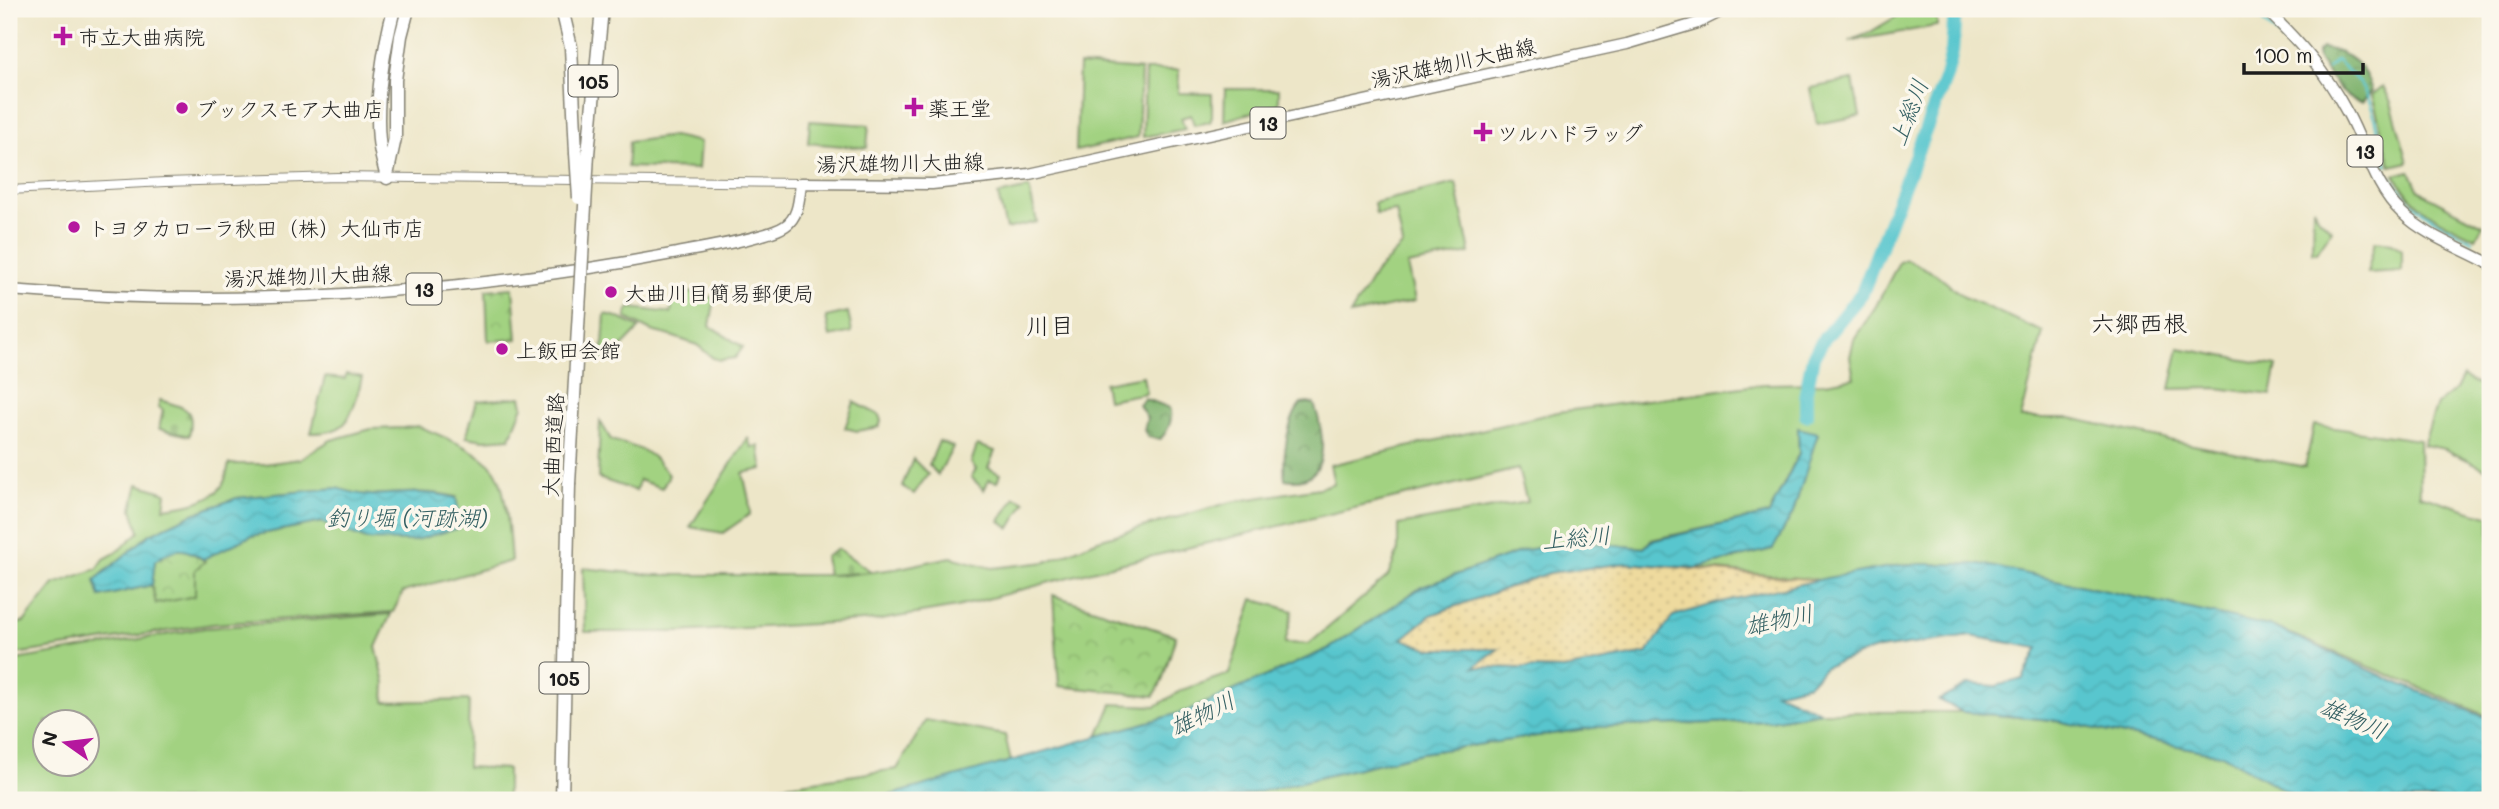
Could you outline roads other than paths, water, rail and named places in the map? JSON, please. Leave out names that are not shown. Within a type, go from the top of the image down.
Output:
[{"type":"highway","points":[[387,178],[379,139],[381,77],[386,38],[394,9]]},
{"type":"highway","points":[[387,178],[394,138],[395,80],[408,9]]},
{"type":"highway","points":[[562,9],[571,47],[582,154]]},
{"type":"highway","points":[[582,154],[600,9]]},
{"type":"highway","name":"大曲西道路","points":[[562,800],[566,556],[582,248],[582,154]]},
{"type":"main road","name":"湯沢雄物川大曲線","points":[[9,290],[183,299],[391,291],[525,279],[661,256],[773,232],[783,228],[794,215],[801,183],[932,184],[1029,174],[1627,44],[1698,23],[1726,9]]},
{"type":"main road","name":"13","points":[[2265,9],[2310,54],[2327,79],[2349,116],[2375,175],[2393,205],[2417,226],[2490,264]]},
{"type":"street","points":[[9,190],[268,178],[801,183]]},
{"type":"water","name":"雄物川","points":[[1798,428],[1818,433],[1793,513],[1773,549],[1696,568],[1627,563],[1549,573],[1431,615],[1402,639],[1430,649],[1498,649],[1474,667],[1564,669],[1647,653],[1673,616],[1721,602],[1827,578],[1907,564],[1981,564],[2274,627],[2398,683],[2490,719],[2490,800],[2376,800],[2352,794],[2354,800],[2302,800],[2222,755],[2052,720],[1963,712],[1939,700],[1969,684],[1996,686],[2023,679],[2038,648],[1971,636],[1872,650],[1825,667],[1809,684],[1775,692],[1821,712],[1770,721],[1599,727],[1421,753],[1226,800],[873,800],[1190,710],[1330,648],[1422,587],[1525,550],[1583,542],[1644,548],[1651,541],[1769,514],[1799,454]]},
{"type":"water","name":"釣り堀 (河跡湖)","points":[[336,488],[365,495],[425,493],[456,498],[462,527],[412,541],[366,540],[322,522],[251,536],[203,559],[184,550],[173,551],[155,561],[152,585],[100,597],[95,580],[150,534],[193,514],[237,498]]},
{"type":"waterway","name":"上総川","points":[[1806,415],[1806,392],[1813,357],[1823,340],[1862,293],[1946,77],[1952,52],[1955,9]]},
{"type":"waterway","points":[[2250,9],[2284,41],[2317,78]]},
{"type":"waterway","points":[[2328,68],[2336,60],[2361,85],[2372,108],[2387,165]]},
{"type":"waterway","points":[[2391,177],[2407,199],[2417,207],[2473,241]]},
{"type":"place","name":"市立大曲病院","points":[[63,36]]},
{"type":"place","name":"薬王堂","points":[[914,107]]},
{"type":"place","name":"ブックスモア大曲店","points":[[182,108]]},
{"type":"place","name":"ツルハドラッグ","points":[[1483,132]]},
{"type":"place","name":"トヨタカローラ秋田（株）大仙市店","points":[[74,227]]},
{"type":"place","name":"大曲川目簡易郵便局","points":[[611,292]]},
{"type":"place","name":"上飯田会館","points":[[502,349]]},
{"type":"district","name":"六郷西根","points":[[2139,322]]},
{"type":"district","name":"川目","points":[[1050,324]]}]
